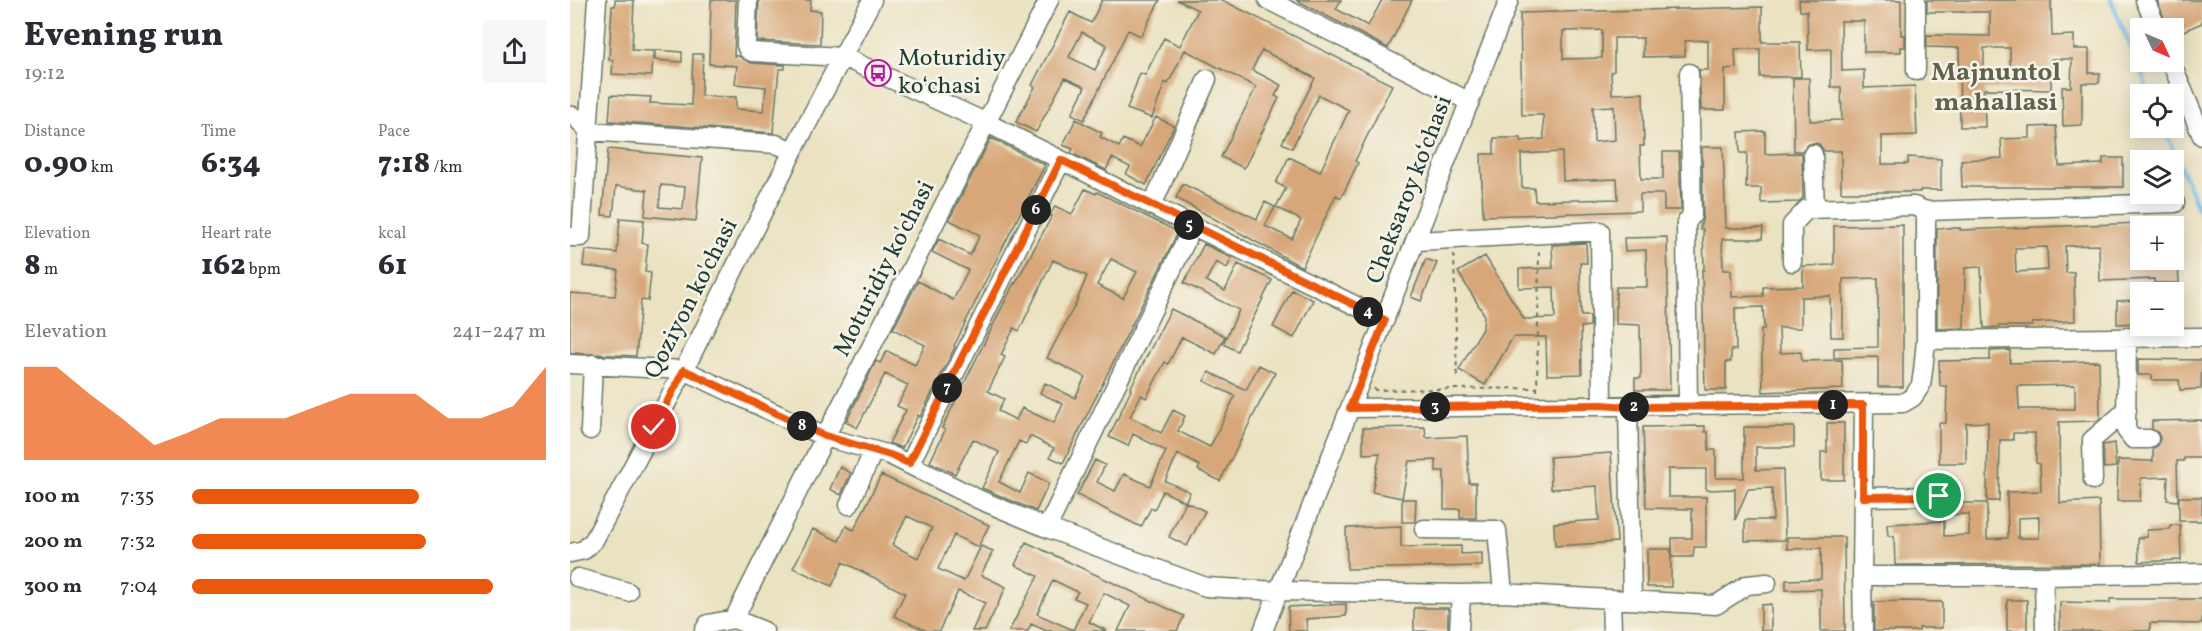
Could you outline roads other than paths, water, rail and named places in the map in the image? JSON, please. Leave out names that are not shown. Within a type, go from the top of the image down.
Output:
[{"type":"street","points":[[570,237],[581,237],[597,0]]},
{"type":"street","points":[[748,0],[746,45],[748,50],[843,57],[987,123],[1385,320]]},
{"type":"street","name":"Qoziyon ko'chasi","points":[[575,552],[594,540],[684,370],[872,0]]},
{"type":"street","name":"Moturidiy ko'chasi","points":[[735,618],[825,436],[1049,0]]},
{"type":"street","points":[[1268,0],[1470,102]]},
{"type":"street","name":"Cheksaroy koʻchasi","points":[[1263,631],[1417,241],[1509,0]]},
{"type":"street","points":[[1916,0],[1916,71]]},
{"type":"street","points":[[2145,0],[2153,18]]},
{"type":"street","points":[[2175,72],[2202,136]]},
{"type":"street","points":[[1688,406],[1686,223],[1692,215],[1689,73]]},
{"type":"street","points":[[1152,206],[1207,79]]},
{"type":"street","points":[[570,116],[574,116],[589,131],[776,144],[794,151]]},
{"type":"street","points":[[1811,209],[1813,154]]},
{"type":"street","points":[[909,463],[1061,160]]},
{"type":"street","points":[[1792,262],[1792,225],[1811,209],[1914,206],[1926,211],[2144,204]]},
{"type":"street","points":[[1350,408],[1537,397],[1628,407],[1903,403],[1913,397],[1921,385],[1926,340],[1926,211]]},
{"type":"street","points":[[1047,528],[1193,226]]},
{"type":"street","points":[[1417,241],[1600,231],[1602,405]]},
{"type":"street","points":[[2127,337],[2126,430],[2133,439],[2149,439]]},
{"type":"street","points":[[1926,340],[2202,337]]},
{"type":"street","points":[[570,364],[684,370],[825,436],[890,455],[978,499],[1047,528],[1206,587],[1279,591],[1503,593],[1716,605],[1747,585],[1767,583]]},
{"type":"street","points":[[590,430],[593,364]]},
{"type":"street","points":[[1863,405],[1863,631]]},
{"type":"street","points":[[1628,407],[1632,600]]},
{"type":"street","points":[[2093,480],[2092,440],[2127,410]]},
{"type":"street","points":[[849,505],[871,451]]},
{"type":"street","points":[[1863,497],[1939,496]]},
{"type":"street","points":[[1424,529],[1497,530],[1503,593]]},
{"type":"street","points":[[575,552],[574,585],[628,592]]},
{"type":"street","points":[[1862,576],[2202,573]]},
{"type":"street","points":[[2044,576],[2044,631]]},
{"type":"street","points":[[1459,631],[1461,594]]},
{"type":"street","points":[[1611,599],[1612,631]]},
{"type":"street","points":[[704,631],[708,624],[735,618],[764,631]]},
{"type":"waterway","points":[[2111,0],[2146,84]]},
{"type":"waterway","points":[[2168,138],[2202,217]]},
{"type":"place","name":"Moturidiy koʻchasi","points":[[878,73]]},
{"type":"district","name":"Majnuntol mahallasi","points":[[1996,88]]}]
